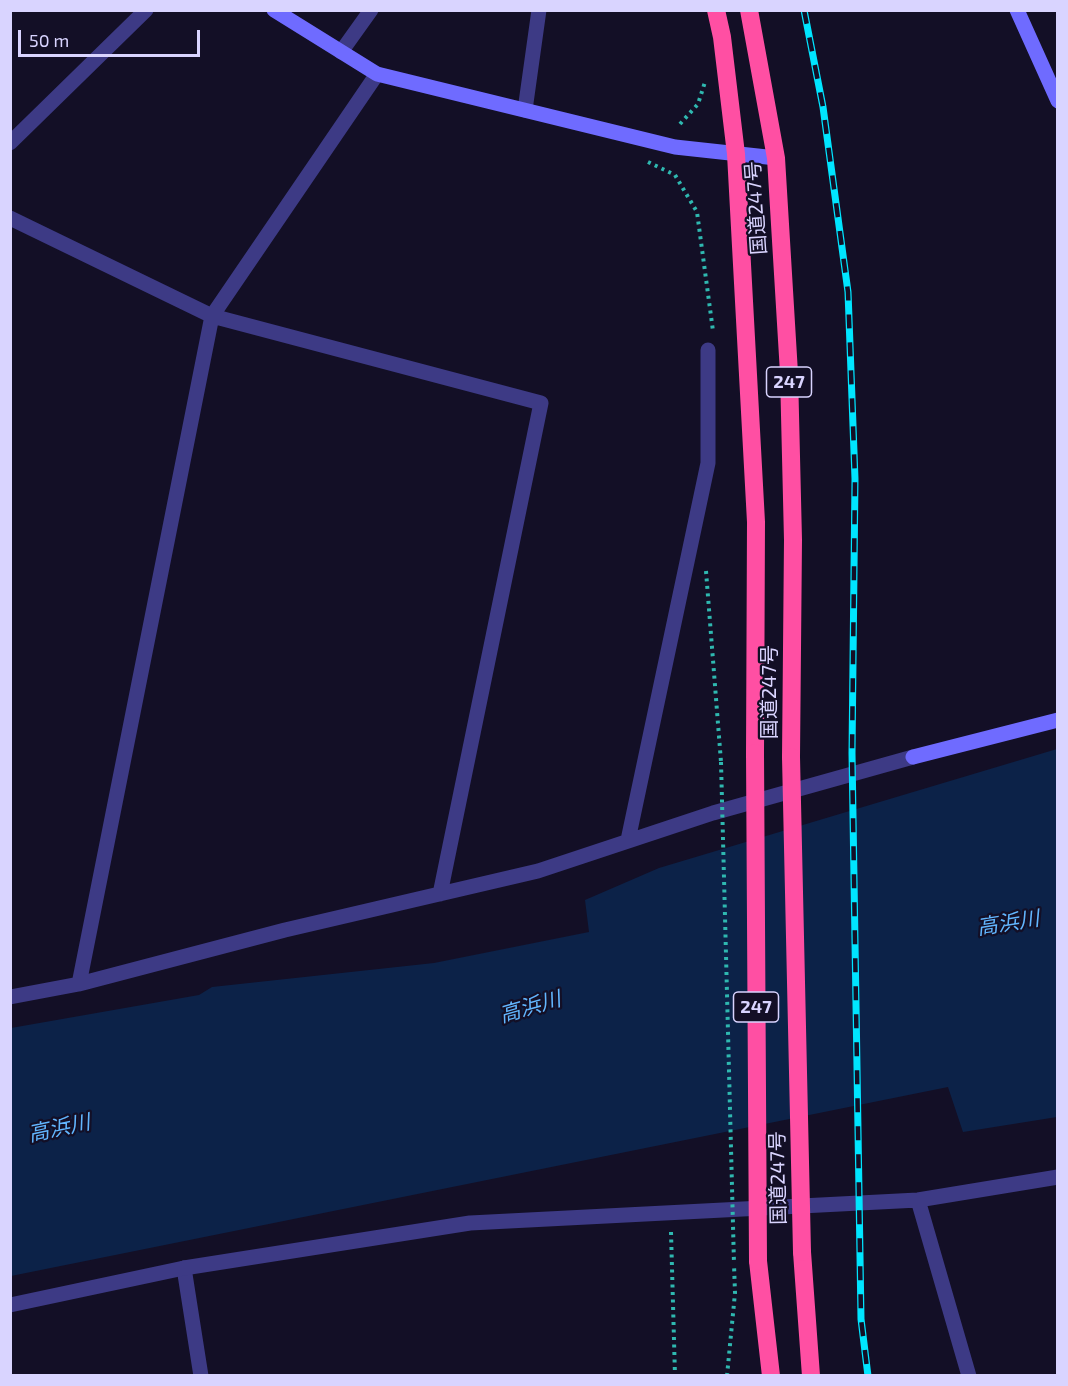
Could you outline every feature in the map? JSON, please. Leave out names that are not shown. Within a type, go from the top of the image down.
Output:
[{"type":"highway","name":"国道247号","points":[[716,10],[722,37],[736,154],[756,522],[758,1261],[771,1376]]},
{"type":"highway","name":"国道247号","points":[[749,10],[776,158],[789,374],[793,540],[791,757],[802,1252],[811,1376]]},
{"type":"street","points":[[10,143],[146,10]]},
{"type":"street","points":[[274,10],[377,74],[675,147],[776,158]]},
{"type":"street","points":[[341,52],[370,10]]},
{"type":"street","points":[[525,110],[539,10]]},
{"type":"street","points":[[1017,10],[1058,101]]},
{"type":"street","points":[[79,984],[212,316],[377,74]]},
{"type":"street","points":[[10,218],[212,316],[541,403],[440,894]]},
{"type":"street","points":[[628,840],[708,463],[708,350]]},
{"type":"street","points":[[10,997],[79,984],[285,930],[538,871],[628,840],[913,757],[1058,720]]},
{"type":"street","points":[[10,1305],[184,1268],[470,1223],[918,1200],[1058,1177]]},
{"type":"street","points":[[918,1200],[969,1376]]},
{"type":"street","points":[[184,1268],[201,1376]]},
{"type":"path","points":[[680,124],[698,104],[706,72]]},
{"type":"path","points":[[706,564],[721,762],[735,1293],[727,1376]]},
{"type":"path","points":[[671,1213],[675,1376]]},
{"type":"water","name":"高浜川","points":[[1057,749],[1057,1117],[963,1132],[948,1087],[11,1276],[11,1028],[199,995],[212,987],[434,963],[589,932],[585,900],[659,868]]},
{"type":"railway","points":[[804,10],[823,107],[848,292],[855,479],[852,753],[861,1319],[868,1376]]}]
